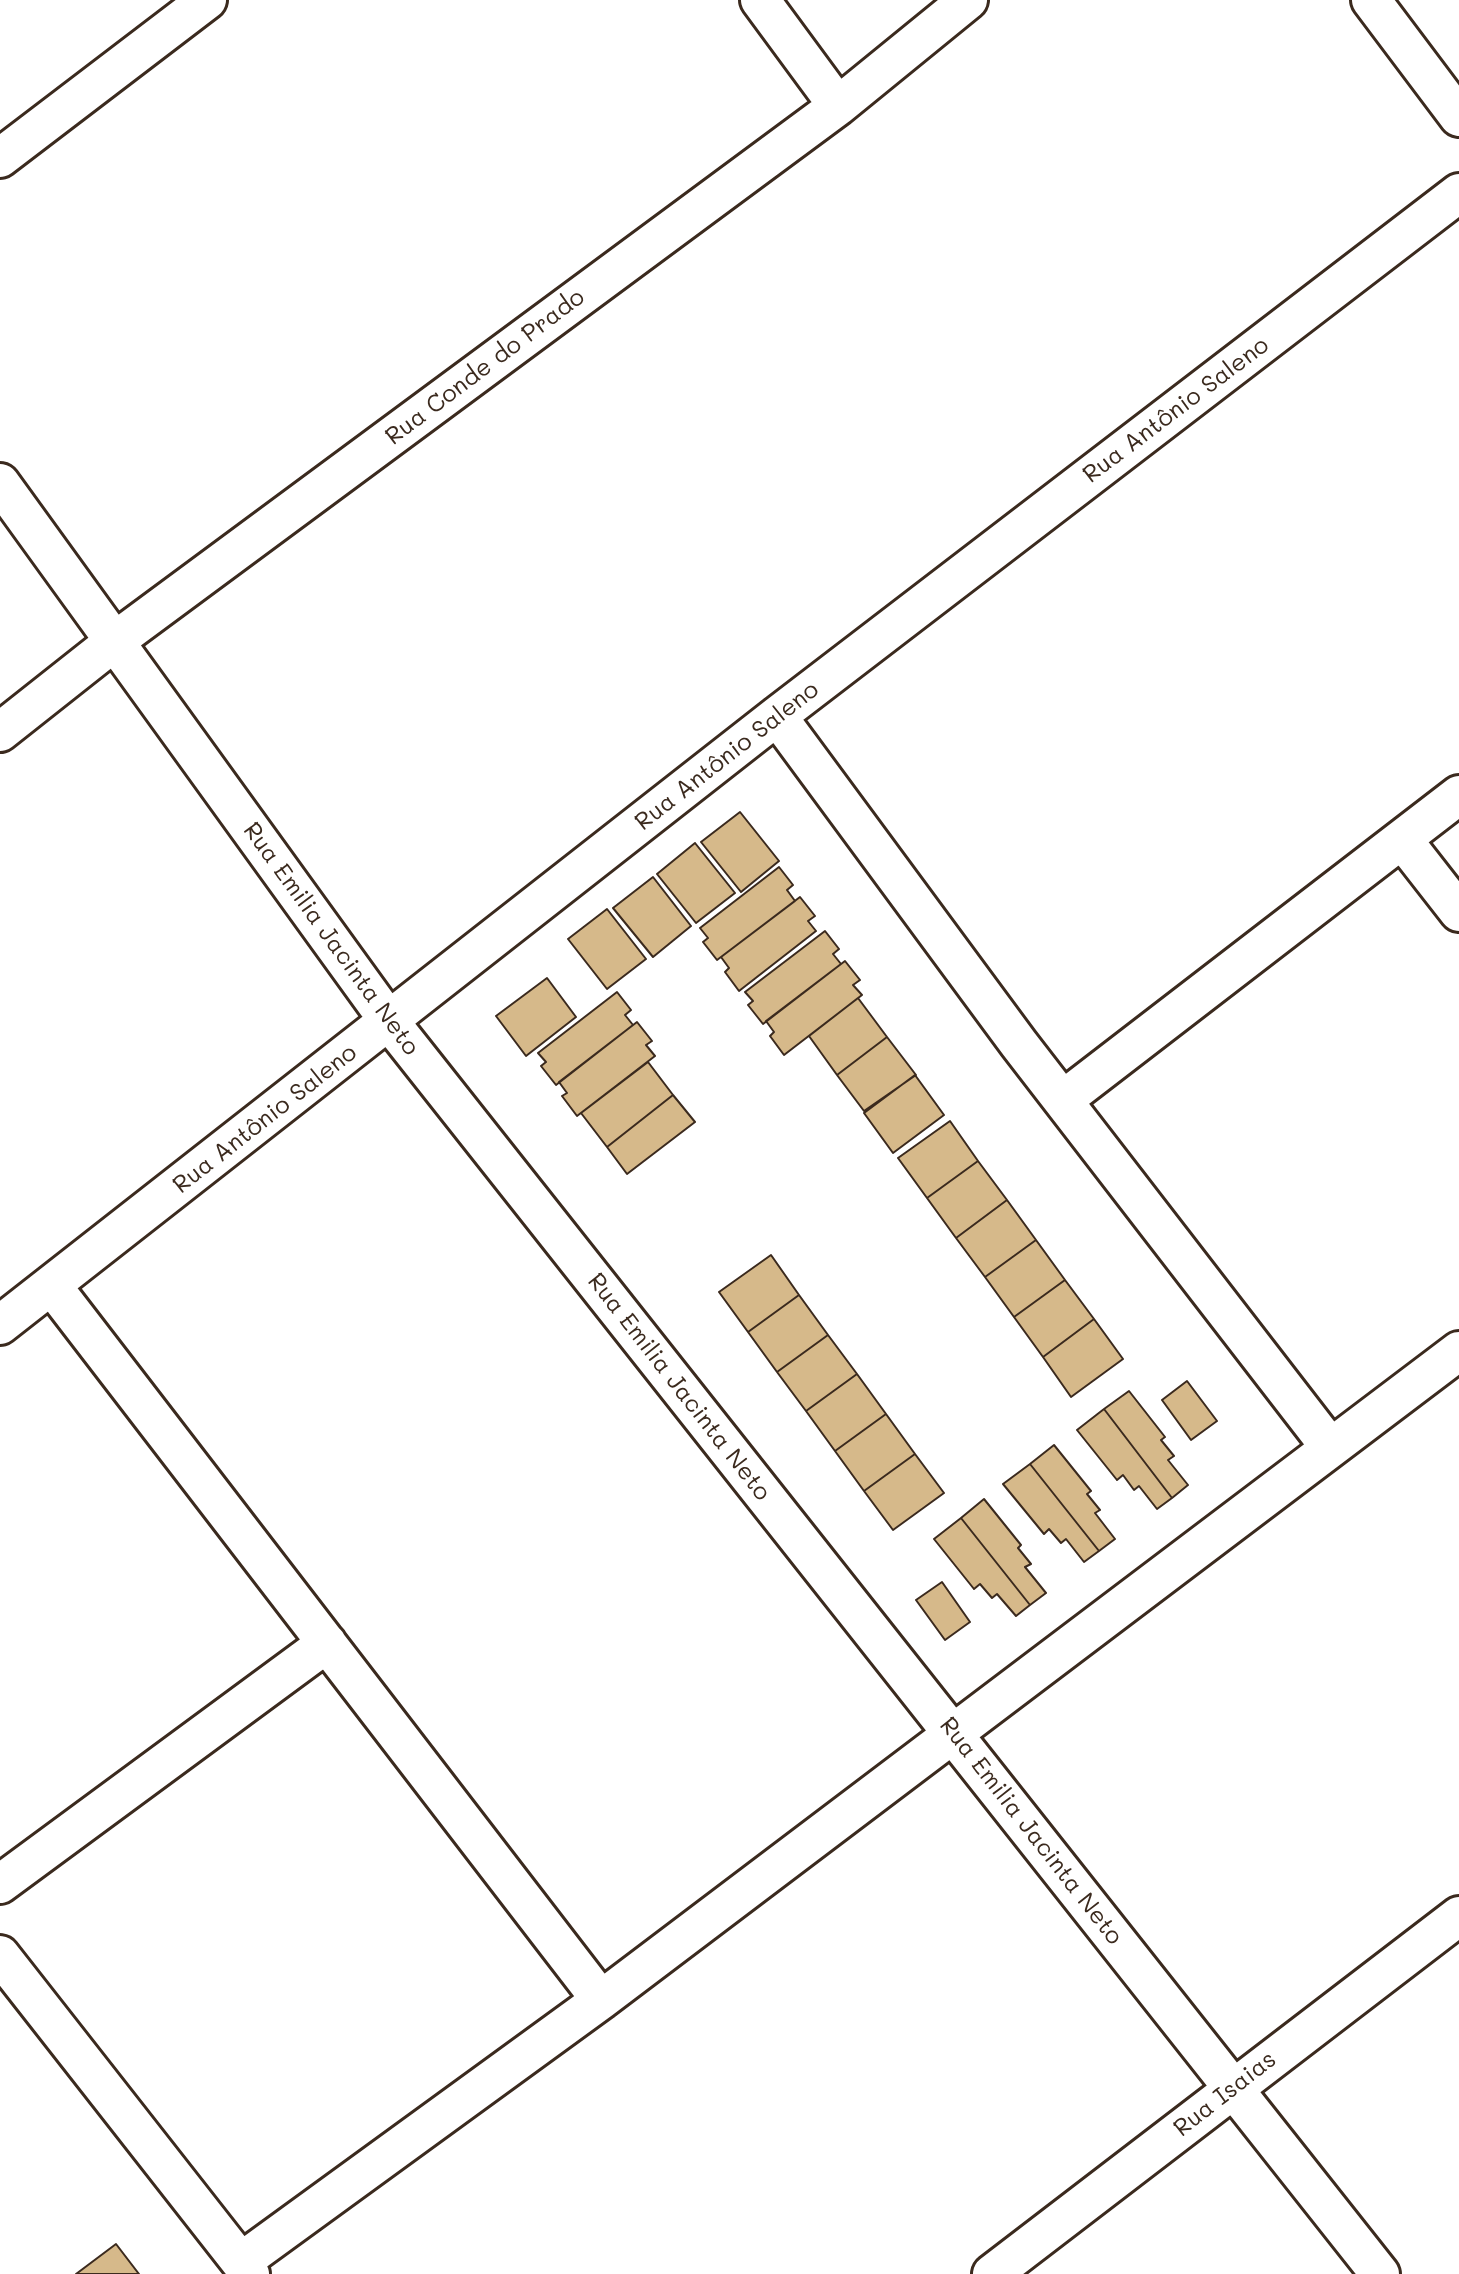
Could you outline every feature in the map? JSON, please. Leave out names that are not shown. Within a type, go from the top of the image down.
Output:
[{"type":"street","points":[[760,0],[838,106]]},
{"type":"street","name":"Rua Conde do Prado","points":[[0,732],[115,641],[838,106],[968,0]]},
{"type":"street","points":[[1371,0],[1459,117]]},
{"type":"street","points":[[0,158],[198,3]]},
{"type":"street","name":"Rua Antônio Saleno","points":[[0,1325],[777,716],[1459,193]]},
{"type":"street","name":"Rua Emilia Jacinta Neto","points":[[0,483],[389,1021],[1380,2274]]},
{"type":"street","points":[[777,716],[1063,1100],[1330,1447]]},
{"type":"street","points":[[1063,1100],[1459,795]]},
{"type":"street","points":[[1402,839],[1459,912]]},
{"type":"street","points":[[52,1286],[601,2000]]},
{"type":"street","points":[[0,1955],[246,2268],[1459,1351]]},
{"type":"street","points":[[0,1884],[327,1643]]},
{"type":"street","name":"Rua Isaias","points":[[992,2274],[1459,1916]]},
{"type":"building","points":[[740,812],[779,861],[741,892],[701,842]]},
{"type":"building","points":[[695,843],[735,893],[696,923],[657,874]]},
{"type":"building","points":[[779,867],[793,885],[787,890],[795,901],[717,960],[703,942],[708,938],[700,928]]},
{"type":"building","points":[[653,877],[691,926],[653,957],[613,908]]},
{"type":"building","points":[[800,897],[815,916],[808,921],[816,931],[739,991],[725,972],[729,968],[721,957]]},
{"type":"building","points":[[607,909],[646,959],[607,989],[568,939]]},
{"type":"building","points":[[825,931],[839,949],[833,954],[841,964],[763,1024],[748,1005],[753,1001],[745,992]]},
{"type":"building","points":[[845,961],[860,980],[853,985],[862,995],[784,1055],[770,1036],[774,1032],[766,1021]]},
{"type":"building","points":[[547,978],[576,1017],[526,1056],[496,1016]]},
{"type":"building","points":[[617,992],[631,1010],[625,1015],[633,1025],[556,1085],[541,1066],[546,1062],[538,1053]]},
{"type":"building","points":[[858,998],[887,1037],[837,1075],[809,1036]]},
{"type":"building","points":[[637,1022],[652,1041],[646,1045],[655,1056],[577,1116],[562,1096],[567,1093],[559,1082]]},
{"type":"building","points":[[887,1037],[916,1075],[864,1111],[837,1075]]},
{"type":"building","points":[[648,1062],[673,1095],[607,1147],[581,1113]]},
{"type":"building","points":[[915,1075],[944,1115],[893,1153],[864,1113]]},
{"type":"building","points":[[673,1095],[695,1122],[627,1174],[607,1147]]},
{"type":"building","points":[[950,1121],[978,1161],[927,1198],[898,1158]]},
{"type":"building","points":[[978,1161],[1007,1200],[956,1238],[927,1198]]},
{"type":"building","points":[[1007,1200],[1036,1240],[985,1277],[956,1238]]},
{"type":"building","points":[[1036,1240],[1065,1280],[1014,1317],[985,1277]]},
{"type":"building","points":[[771,1255],[799,1295],[748,1332],[719,1292]]},
{"type":"building","points":[[1065,1280],[1094,1319],[1043,1357],[1014,1317]]},
{"type":"building","points":[[799,1295],[828,1335],[777,1372],[748,1332]]},
{"type":"building","points":[[1094,1319],[1123,1359],[1071,1397],[1043,1357]]},
{"type":"building","points":[[828,1335],[857,1374],[806,1411],[777,1372]]},
{"type":"building","points":[[857,1374],[886,1414],[835,1451],[806,1411]]},
{"type":"building","points":[[1187,1381],[1217,1421],[1191,1440],[1162,1400]]},
{"type":"building","points":[[1129,1391],[1165,1437],[1161,1440],[1174,1456],[1168,1460],[1188,1485],[1172,1498],[1104,1409]]},
{"type":"building","points":[[1104,1409],[1172,1498],[1157,1509],[1139,1486],[1134,1490],[1123,1475],[1117,1480],[1077,1430]]},
{"type":"building","points":[[886,1414],[915,1454],[864,1491],[835,1451]]},
{"type":"building","points":[[1054,1445],[1091,1491],[1087,1494],[1100,1510],[1095,1513],[1115,1539],[1099,1551],[1030,1464]]},
{"type":"building","points":[[915,1454],[944,1493],[893,1530],[864,1491]]},
{"type":"building","points":[[1030,1464],[1099,1551],[1084,1562],[1066,1539],[1061,1543],[1049,1529],[1044,1534],[1003,1484]]},
{"type":"building","points":[[984,1499],[1021,1545],[1018,1548],[1031,1564],[1025,1567],[1046,1593],[1030,1605],[961,1518]]},
{"type":"building","points":[[961,1518],[1030,1605],[1016,1616],[997,1594],[992,1598],[980,1584],[974,1589],[934,1539]]},
{"type":"building","points":[[942,1582],[970,1622],[945,1640],[916,1600]]},
{"type":"building","points":[[116,2244],[139,2274],[76,2274]]}]
